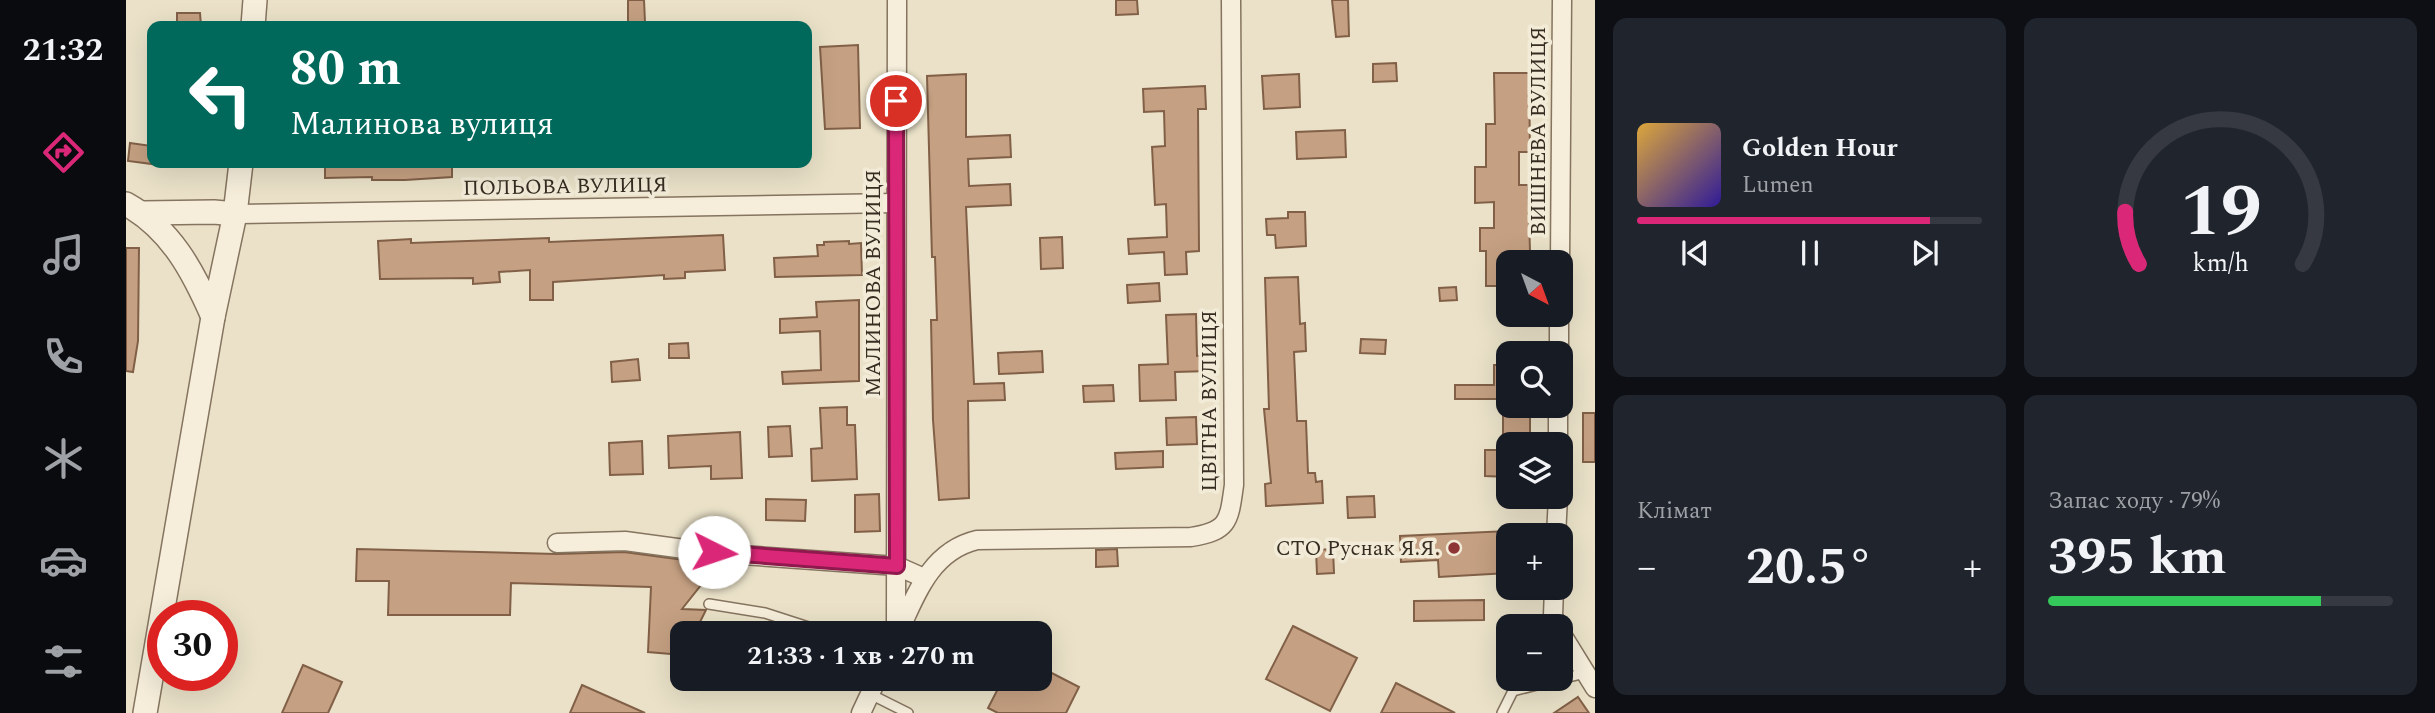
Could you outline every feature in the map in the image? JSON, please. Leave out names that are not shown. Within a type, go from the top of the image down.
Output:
[{"type":"street","points":[[253,21],[255,0]]},
{"type":"street","name":"МАЛИНОВА ВУЛИЦЯ","points":[[897,0],[897,621]]},
{"type":"street","name":"ЦВІТНА ВУЛИЦЯ","points":[[923,578],[946,554],[960,544],[977,540],[1191,537],[1213,534],[1224,527],[1230,515],[1234,485],[1231,0]]},
{"type":"street","name":"ВИШНЕВА ВУЛИЦЯ","points":[[1560,250],[1562,0]]},
{"type":"street","points":[[145,713],[213,317],[235,214],[240,168]]},
{"type":"street","name":"ПОЛЬОВА ВУЛИЦЯ","points":[[235,214],[895,203]]},
{"type":"street","points":[[134,209],[235,214]]},
{"type":"street","points":[[134,209],[182,254],[193,271],[213,317]]},
{"type":"street","points":[[556,543],[625,541],[714,552],[897,566],[923,578],[903,621]]},
{"type":"street","points":[[1573,653],[1590,680]]},
{"type":"street","points":[[861,713],[871,691]]},
{"type":"lane","points":[[709,604],[765,613],[790,621]]},
{"type":"lane","points":[[878,691],[908,713]]},
{"type":"lane","points":[[1502,713],[1513,691]]},
{"type":"building","points":[[628,0],[644,0],[645,21],[628,21]]},
{"type":"building","points":[[1116,0],[1137,0],[1138,14],[1116,15]]},
{"type":"building","points":[[1332,0],[1348,0],[1349,36],[1336,37]]},
{"type":"building","points":[[177,13],[200,13],[201,21],[177,21]]},
{"type":"building","points":[[858,45],[860,128],[825,129],[820,47]]},
{"type":"building","points":[[1396,63],[1397,81],[1373,82],[1373,64]]},
{"type":"building","points":[[1494,73],[1529,73],[1530,152],[1519,152],[1519,185],[1528,185],[1530,250],[1496,250],[1496,286],[1486,286],[1486,251],[1480,251],[1480,228],[1494,228],[1494,202],[1475,203],[1475,167],[1486,167],[1486,124],[1495,124]]},
{"type":"building","points":[[966,74],[966,137],[1010,135],[1011,157],[968,159],[969,186],[1010,184],[1011,205],[966,207],[974,384],[1004,383],[1005,400],[968,401],[969,498],[939,500],[933,420],[931,320],[937,320],[935,257],[932,257],[927,76]]},
{"type":"building","points":[[1299,74],[1300,107],[1264,109],[1262,76]]},
{"type":"building","points":[[1205,86],[1206,109],[1198,109],[1199,251],[1186,252],[1187,274],[1165,275],[1164,252],[1129,254],[1128,239],[1167,237],[1166,204],[1155,205],[1152,147],[1165,146],[1164,111],[1144,112],[1143,89]]},
{"type":"building","points":[[1345,130],[1346,157],[1297,159],[1296,132]]},
{"type":"building","points":[[130,143],[147,145],[147,163],[128,161]]},
{"type":"building","points":[[325,168],[452,168],[452,177],[405,180],[372,180],[372,177],[325,178]]},
{"type":"building","points":[[1288,212],[1305,212],[1306,246],[1276,248],[1275,235],[1267,235],[1266,219],[1288,218]]},
{"type":"building","points":[[723,235],[725,270],[685,272],[685,278],[664,279],[664,275],[553,282],[553,300],[530,300],[530,270],[499,272],[500,282],[473,284],[473,278],[380,279],[378,241],[411,239],[411,243],[549,238],[549,242]]},
{"type":"building","points":[[1062,237],[1063,268],[1041,269],[1040,238]]},
{"type":"building","points":[[849,241],[849,244],[861,243],[862,275],[775,277],[774,258],[818,256],[817,245],[824,245],[824,242]]},
{"type":"building","points":[[126,248],[139,248],[138,341],[133,372],[126,371]]},
{"type":"building","points":[[1298,277],[1300,324],[1305,323],[1306,351],[1294,352],[1297,421],[1306,421],[1308,473],[1315,473],[1316,482],[1322,481],[1323,503],[1266,506],[1265,484],[1271,483],[1264,409],[1269,409],[1265,278]]},
{"type":"building","points":[[1159,283],[1160,301],[1128,303],[1127,285]]},
{"type":"building","points":[[1456,287],[1457,300],[1440,301],[1439,288]]},
{"type":"building","points":[[859,300],[859,381],[783,384],[782,372],[821,370],[820,331],[780,333],[780,319],[817,317],[816,302]]},
{"type":"building","points":[[1196,314],[1197,356],[1209,355],[1209,371],[1175,372],[1176,400],[1140,401],[1139,365],[1168,364],[1166,315]]},
{"type":"building","points":[[1361,339],[1386,340],[1385,354],[1360,353]]},
{"type":"building","points":[[688,343],[689,358],[669,358],[669,344]]},
{"type":"building","points":[[1042,351],[1043,372],[999,374],[998,353]]},
{"type":"building","points":[[638,359],[640,380],[612,382],[611,362]]},
{"type":"building","points":[[1496,365],[1496,399],[1455,399],[1455,385],[1494,385]]},
{"type":"building","points":[[1113,385],[1114,401],[1084,402],[1083,386]]},
{"type":"building","points":[[847,407],[847,425],[855,425],[857,479],[812,481],[811,449],[822,448],[820,408]]},
{"type":"building","points":[[1583,413],[1595,413],[1595,462],[1583,462]]},
{"type":"building","points":[[1196,417],[1197,444],[1167,445],[1166,418]]},
{"type":"building","points":[[1503,418],[1530,418],[1530,432],[1503,432]]},
{"type":"building","points":[[790,426],[792,456],[769,457],[768,427]]},
{"type":"building","points":[[740,432],[742,478],[711,479],[711,466],[669,468],[668,436]]},
{"type":"building","points":[[642,441],[643,474],[610,475],[609,443]]},
{"type":"building","points":[[1485,450],[1496,450],[1496,476],[1485,476]]},
{"type":"building","points":[[1163,451],[1163,467],[1116,469],[1115,453]]},
{"type":"building","points":[[879,494],[880,531],[855,532],[855,495]]},
{"type":"building","points":[[1374,496],[1375,517],[1348,518],[1347,497]]},
{"type":"building","points":[[766,499],[806,500],[805,521],[766,520]]},
{"type":"building","name":"СТО Руснак Я.Я.","points":[[1496,532],[1496,574],[1439,577],[1438,560],[1401,562],[1400,536]]},
{"type":"building","points":[[357,549],[557,554],[624,552],[684,560],[705,580],[682,609],[706,610],[700,621],[670,621],[670,654],[648,652],[651,587],[511,583],[510,615],[388,615],[389,581],[356,581]]},
{"type":"building","points":[[1117,549],[1118,566],[1096,567],[1096,550]]},
{"type":"building","points":[[1333,549],[1334,573],[1317,574],[1316,550]]},
{"type":"building","points":[[1484,600],[1484,620],[1414,621],[1414,601]]},
{"type":"building","points":[[1293,626],[1357,658],[1330,711],[1266,679]]},
{"type":"building","points":[[303,665],[342,682],[328,713],[282,713]]},
{"type":"building","points":[[1052,673],[1079,687],[1066,713],[998,713],[988,708],[997,691],[1052,691]]},
{"type":"building","points":[[1396,683],[1455,713],[1381,713]]},
{"type":"building","points":[[582,685],[645,713],[570,713]]},
{"type":"building","points":[[1578,697],[1589,713],[1554,713]]},
{"type":"place","name":"СТО Руснак Я.Я.","points":[[1454,548]]},
{"type":"route","points":[[714,552],[897,566],[896,101]]}]
